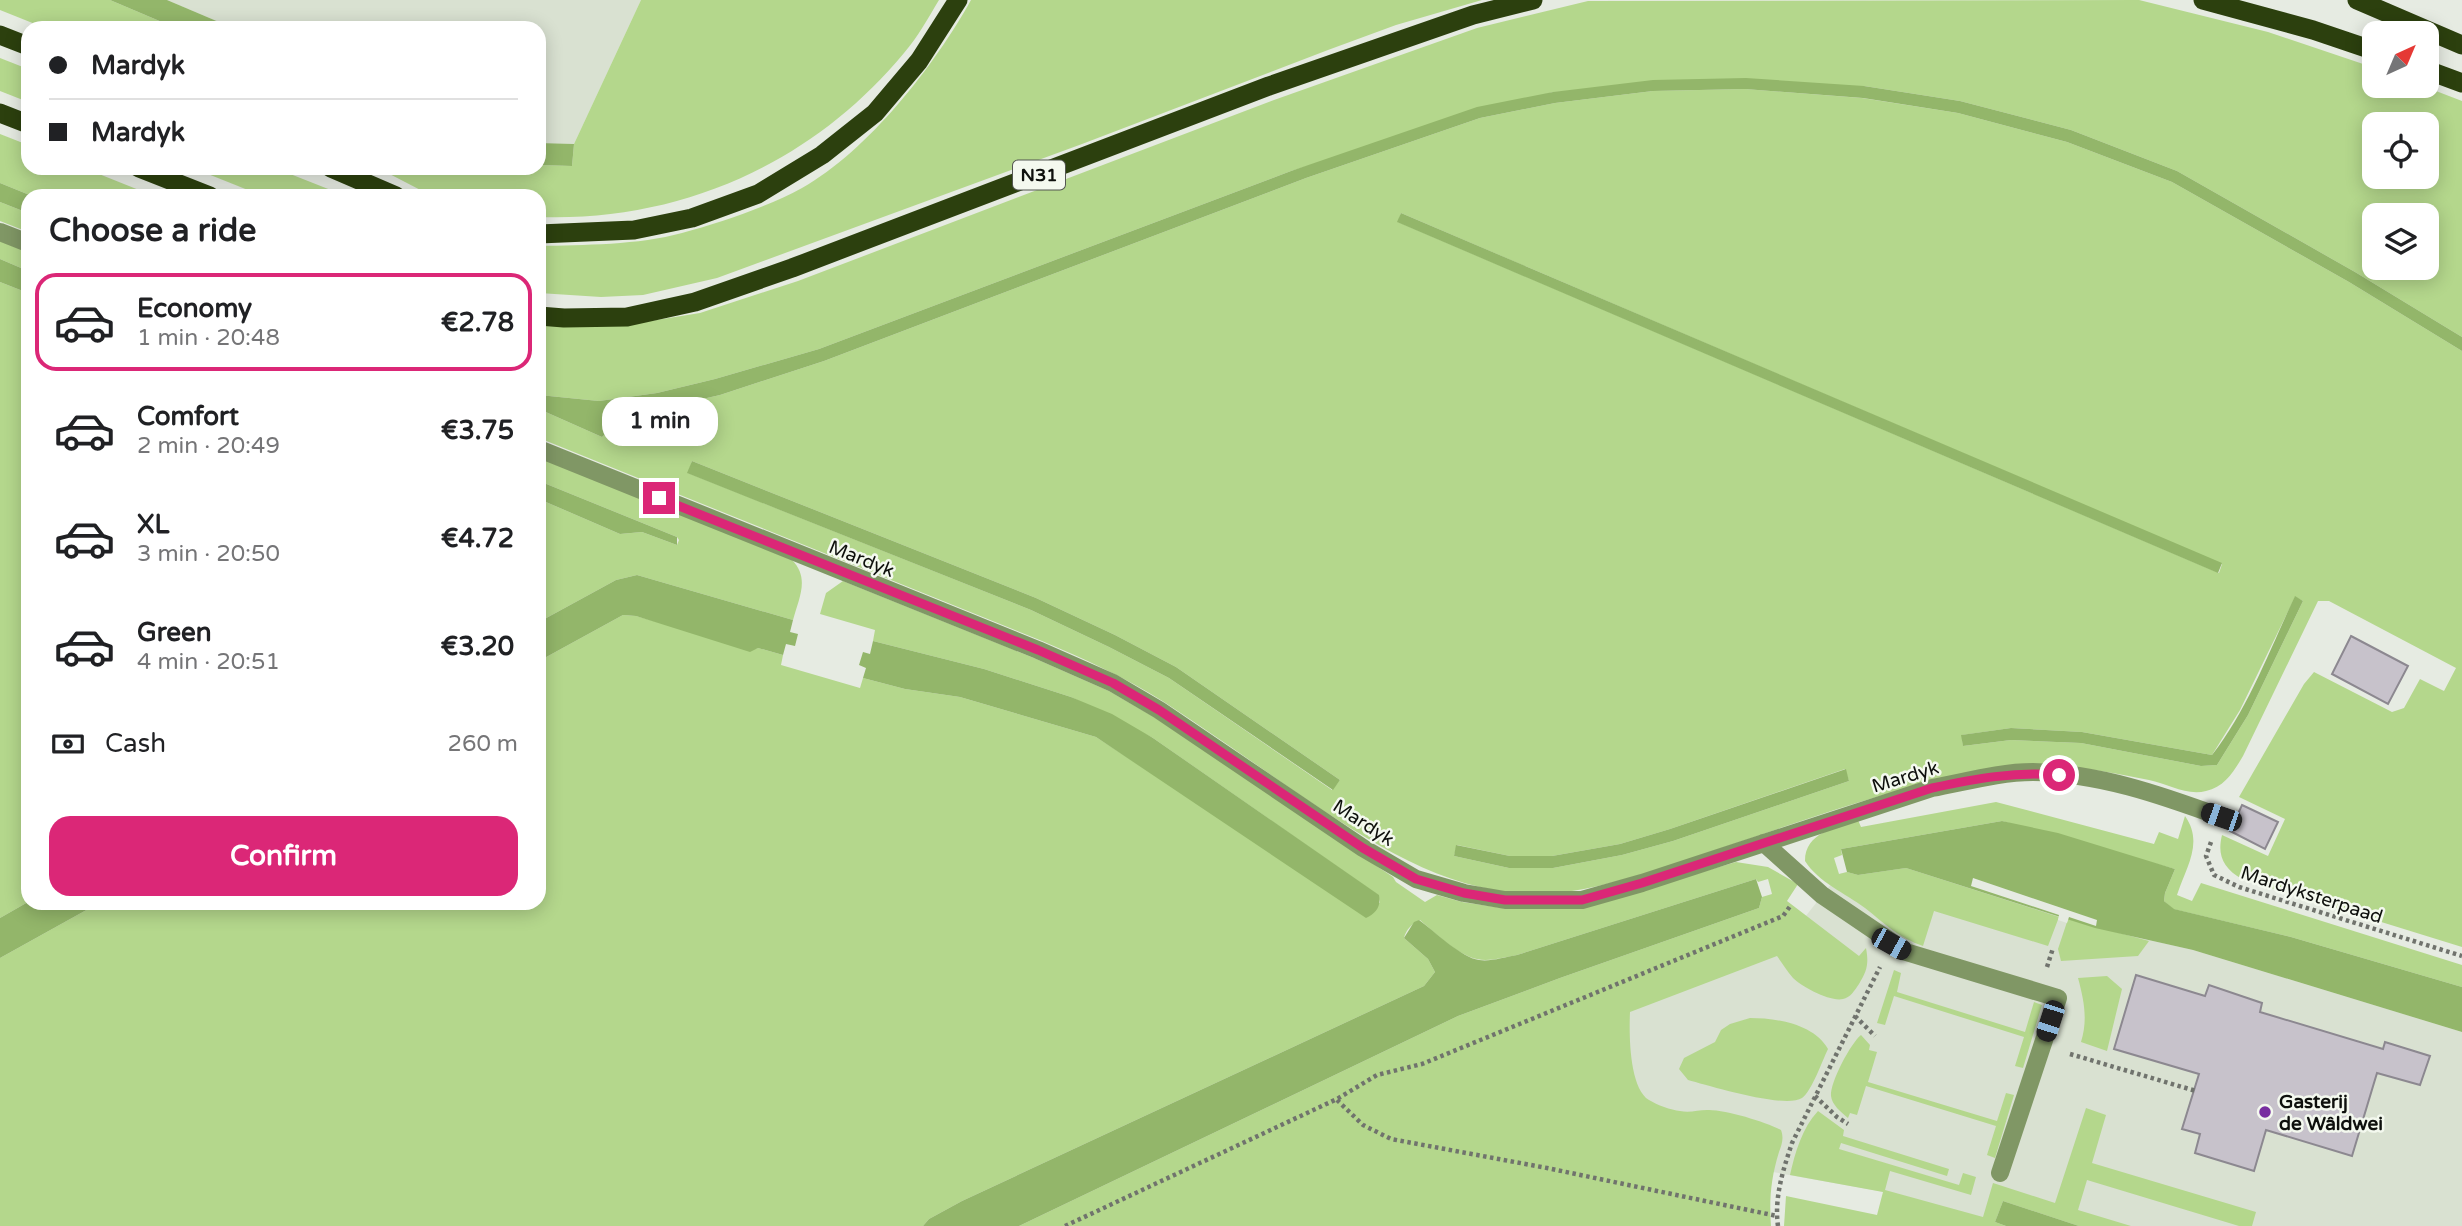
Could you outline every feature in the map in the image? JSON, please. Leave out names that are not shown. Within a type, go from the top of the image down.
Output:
[{"type":"highway","points":[[546,234],[635,230],[692,218],[758,194],[822,155],[875,113],[919,61],[958,0]]},
{"type":"highway","name":"N31","points":[[546,317],[627,317],[695,302],[806,264],[1282,82],[1473,15],[1533,0]]},
{"type":"highway","points":[[2203,0],[2362,47]]},
{"type":"highway","points":[[2357,0],[2462,45]]},
{"type":"highway","points":[[0,34],[21,43]]},
{"type":"highway","points":[[2440,75],[2462,83]]},
{"type":"highway","points":[[0,113],[21,121]]},
{"type":"highway","points":[[157,175],[192,189]]},
{"type":"highway","points":[[347,175],[380,189]]},
{"type":"street","points":[[0,232],[21,240]]},
{"type":"street","name":"Mardyk","points":[[546,452],[1038,650],[1113,683],[1159,710],[1363,848],[1416,879],[1464,893],[1505,900],[1582,900],[1932,788],[1980,778],[2032,772],[2086,777],[2151,792],[2221,817]]},
{"type":"street","points":[[1764,843],[1822,895],[1906,952],[2058,998],[2000,1173]]},
{"type":"path","name":"Mardyksterpaad","points":[[2221,817],[2206,856],[2214,875],[2239,887],[2462,956]]},
{"type":"path","points":[[1065,1226],[1337,1099],[1377,1075],[1422,1064],[1783,916],[1791,906]]},
{"type":"path","points":[[1779,1226],[1777,1216],[1781,1174],[1792,1143],[1891,944]]},
{"type":"path","points":[[1855,1016],[1875,1036]]},
{"type":"path","points":[[2042,1045],[2196,1091]]},
{"type":"path","points":[[1815,1096],[1837,1118],[1848,1124]]},
{"type":"path","points":[[1337,1099],[1363,1125],[1391,1139],[1777,1216]]},
{"type":"shaded area","points":[[0,0],[110,0],[160,21],[28,21],[0,10]]},
{"type":"shaded area","points":[[110,0],[167,0],[216,21],[160,21]]},
{"type":"shaded area","points":[[167,0],[641,0],[574,144],[546,143],[546,21],[216,21]]},
{"type":"shaded area","points":[[641,0],[939,0],[904,53],[868,92],[829,126],[786,155],[741,178],[693,196],[643,209],[592,216],[546,217],[546,189],[418,189],[392,175],[546,175],[546,165],[572,166],[574,144]]},
{"type":"shaded area","points":[[971,0],[1482,0],[1396,25],[717,278],[643,295],[601,297],[546,293],[546,246],[629,242],[682,233],[774,202],[827,172],[898,105]]},
{"type":"shaded area","points":[[2139,0],[2268,32],[2362,64],[2362,98],[2440,98],[2440,93],[2462,101],[2462,337],[2368,280],[2439,280],[2439,203],[2362,203],[2362,276],[2177,171],[2071,130],[1960,101],[1864,86],[1553,92],[1291,171],[819,349],[657,393],[599,401],[546,396],[546,325],[625,325],[700,313],[798,281],[1274,100],[1477,28],[1588,1]]},
{"type":"shaded area","points":[[0,58],[21,66],[21,99],[0,91]]},
{"type":"shaded area","points":[[1746,78],[1864,86],[1960,101],[2071,130],[2177,171],[2355,272],[2362,276],[2362,280],[2368,280],[2462,337],[2462,351],[2349,282],[2172,182],[2067,142],[1958,113],[1863,98],[1745,89],[1653,91],[1555,103],[1480,118],[1306,178],[824,361],[720,395],[623,417],[602,437],[546,412],[546,396],[599,401],[657,393],[819,349],[1291,171],[1477,107],[1553,92],[1653,80]]},
{"type":"shaded area","points":[[1745,89],[1862,98],[1958,113],[2067,142],[2172,182],[2349,282],[2462,351],[2462,947],[2242,879],[2226,866],[2221,855],[2222,835],[2268,856],[2285,819],[2239,797],[2304,684],[2314,672],[2392,712],[2404,708],[2420,679],[2444,691],[2456,668],[2329,601],[2318,601],[2243,756],[2228,778],[2213,789],[2192,792],[2149,780],[2064,766],[2030,765],[1990,769],[1945,778],[1868,800],[1615,882],[1544,894],[1506,892],[1433,872],[1399,856],[1332,817],[1164,702],[1089,662],[546,441],[546,412],[602,437],[623,417],[720,395],[824,361],[1306,178],[1480,118],[1555,103],[1653,91]],"holes":[[[1401,213],[2222,564],[2219,573],[1398,222]],[[692,461],[1036,598],[1115,635],[1176,667],[1340,780],[1332,790],[1169,678],[1109,647],[1031,610],[688,473]],[[2295,597],[2303,601],[2248,715],[2217,765],[2201,766],[2081,743],[2011,740],[1963,746],[1962,735],[2011,728],[2082,732],[2212,755],[2240,710]],[[1845,769],[1849,781],[1673,841],[1622,855],[1553,868],[1509,868],[1454,856],[1457,845],[1510,856],[1552,856],[1620,844]]]},
{"type":"shaded area","points":[[0,134],[21,142],[21,175],[102,175],[136,189],[21,189],[21,192],[0,183]]},
{"type":"shaded area","points":[[546,143],[574,144],[572,166],[546,165]]},
{"type":"shaded area","points":[[210,175],[293,175],[328,189],[246,189]]},
{"type":"shaded area","points":[[0,183],[21,192],[21,210],[0,202]]},
{"type":"shaded area","points":[[0,202],[21,210],[21,229],[0,221]]},
{"type":"shaded area","points":[[1401,213],[2222,563],[2218,573],[1397,222]]},
{"type":"shaded area","points":[[0,239],[21,247],[21,268],[0,259]]},
{"type":"shaded area","points":[[0,259],[21,268],[21,290],[0,282]]},
{"type":"shaded area","points":[[0,282],[21,290],[21,906],[0,918]]},
{"type":"shaded area","points":[[546,460],[792,560],[801,574],[802,581],[793,620],[637,575],[616,580],[546,618],[546,502],[620,534],[642,532],[677,545],[677,537],[546,484]]},
{"type":"shaded area","points":[[692,461],[1036,598],[1115,635],[1176,667],[1340,780],[1333,790],[1169,678],[1109,647],[1031,610],[687,473]]},
{"type":"shaded area","points":[[546,484],[677,537],[677,545],[642,532],[620,534],[546,502]]},
{"type":"shaded area","points":[[637,575],[793,620],[790,632],[798,634],[795,646],[786,644],[783,655],[758,648],[750,652],[636,616],[623,615],[546,657],[546,618],[616,580]]},
{"type":"shaded area","points":[[843,581],[1109,691],[1154,717],[1393,877],[1425,902],[1437,895],[1509,909],[1583,907],[1736,862],[1768,867],[1798,884],[1787,901],[1859,956],[1866,948],[1866,971],[1848,997],[1831,998],[1803,986],[1793,978],[1777,956],[1630,1012],[1630,1046],[1634,1072],[1642,1094],[1649,1100],[1687,1112],[1714,1110],[1734,1114],[1781,1130],[1782,1141],[1771,1189],[1771,1226],[1019,1226],[1458,1016],[1759,908],[1762,897],[1772,894],[1768,879],[1758,882],[1756,879],[1517,955],[1492,960],[1477,959],[1462,953],[1420,920],[1410,927],[1404,938],[1428,959],[1435,972],[1424,986],[962,1201],[929,1219],[923,1226],[0,1226],[0,958],[86,910],[546,910],[546,657],[623,615],[636,616],[783,655],[781,665],[860,688],[863,678],[905,689],[960,697],[1096,737],[1188,797],[1380,903],[1378,895],[1153,738],[1071,697],[984,669],[873,641],[875,630],[820,614],[826,593]]},
{"type":"shaded area","points":[[2295,596],[2303,601],[2248,715],[2217,765],[2201,766],[2081,743],[2011,740],[1963,746],[1961,735],[2011,728],[2082,732],[2212,755],[2237,718]]},
{"type":"shaded area","points":[[873,641],[984,669],[1071,697],[1112,714],[1153,738],[1379,895],[1377,909],[1366,918],[1096,737],[960,697],[905,689],[863,678],[866,668],[859,665],[863,652],[870,654]]},
{"type":"shaded area","points":[[1846,769],[1849,781],[1673,841],[1622,855],[1553,868],[1509,868],[1454,856],[1456,845],[1510,856],[1552,856],[1620,844]]},
{"type":"shaded area","points":[[1996,802],[2154,844],[2159,832],[2178,839],[2185,816],[2193,836],[2192,855],[2177,895],[2192,901],[2201,883],[2462,965],[2462,987],[2291,937],[2173,909],[2164,901],[2175,869],[2002,821],[1841,849],[1842,855],[1834,858],[1839,874],[1847,872],[1858,875],[1906,868],[2059,917],[2048,946],[1934,911],[1923,946],[1914,943],[1824,881],[1805,861],[1806,851],[1816,837],[1858,820],[1861,827]]},
{"type":"shaded area","points":[[2002,821],[2058,833],[2175,869],[2164,901],[2174,909],[2291,937],[2462,987],[2462,1032],[2193,950],[2095,928],[1906,868],[1858,875],[1847,872],[1841,849]]},
{"type":"shaded area","points":[[1906,868],[2095,928],[2193,950],[2462,1032],[2462,1226],[2079,1226],[2003,1201],[1995,1222],[1884,1192],[1773,1172],[1545,1124],[1565,1020],[1805,917],[1839,874],[1847,872],[1858,875]]},
{"type":"shaded area","points":[[1756,879],[1762,897],[1759,908],[1458,1016],[1019,1226],[923,1226],[929,1219],[962,1201],[1424,986],[1435,972],[1428,959],[1404,938],[1414,922],[1419,920],[1472,958],[1493,960],[1517,955]]},
{"type":"shaded area","points":[[21,906],[21,910],[86,910],[0,958],[0,918]]},
{"type":"shaded area","points":[[2068,919],[2149,941],[2138,956],[2061,961],[2058,949]]},
{"type":"shaded area","points":[[1894,970],[1901,973],[1897,992],[2025,1032],[2034,1002],[2042,1005],[2023,1068],[2015,1066],[2024,1037],[1894,996],[1885,1025],[1877,1023]]},
{"type":"shaded area","points":[[2107,976],[2122,989],[2107,1051],[2081,1042],[2084,1010],[2078,978]]},
{"type":"shaded area","points":[[1750,1018],[1794,1024],[1814,1034],[1828,1049],[1813,1083],[1802,1098],[1780,1101],[1729,1091],[1688,1080],[1679,1069],[1684,1058],[1715,1042],[1721,1030],[1730,1024]]},
{"type":"shaded area","points":[[1861,1035],[1870,1045],[1869,1050],[1877,1052],[1868,1082],[1997,1121],[2006,1093],[2014,1095],[1995,1158],[1987,1155],[1996,1126],[1866,1086],[1857,1115],[1850,1113],[1848,1118],[1837,1108],[1831,1096],[1834,1082],[1842,1063]]},
{"type":"shaded area","points":[[2086,1108],[2106,1115],[2092,1163],[2256,1212],[2252,1226],[2239,1226],[2087,1180],[2078,1210],[2131,1226],[2079,1226],[2003,1201],[1995,1222],[2006,1226],[1784,1226],[1786,1196],[1877,1215],[1883,1192],[1790,1175],[1803,1133],[1818,1111],[1844,1130],[1843,1136],[1949,1169],[1947,1176],[1841,1143],[1839,1149],[1959,1185],[1963,1173],[1976,1177],[1971,1195],[1890,1171],[1885,1190],[1983,1217],[1993,1183],[2055,1203]]},
{"type":"shaded area","points":[[2003,1201],[2079,1226],[2006,1226],[1995,1222]]},
{"type":"pier","points":[[1973,878],[2097,920],[2096,926],[2069,917],[2067,923],[2058,920],[2059,915],[1971,886]]},
{"type":"building","points":[[2351,636],[2408,666],[2388,704],[2332,674]]},
{"type":"building","points":[[2242,805],[2278,822],[2265,849],[2230,831]]},
{"type":"building","points":[[2136,975],[2205,996],[2209,985],[2262,1003],[2260,1012],[2383,1049],[2385,1042],[2430,1056],[2420,1085],[2377,1073],[2352,1156],[2266,1130],[2254,1171],[2195,1153],[2200,1134],[2182,1129],[2199,1074],[2114,1049]]},
{"type":"place","name":"Gasterij de Wâldwei","points":[[2265,1112]]},
{"type":"route","points":[[659,498],[1038,650],[1113,683],[1159,710],[1363,848],[1416,879],[1464,893],[1505,900],[1582,900],[1932,788],[1980,778],[2032,772],[2059,775]]}]
